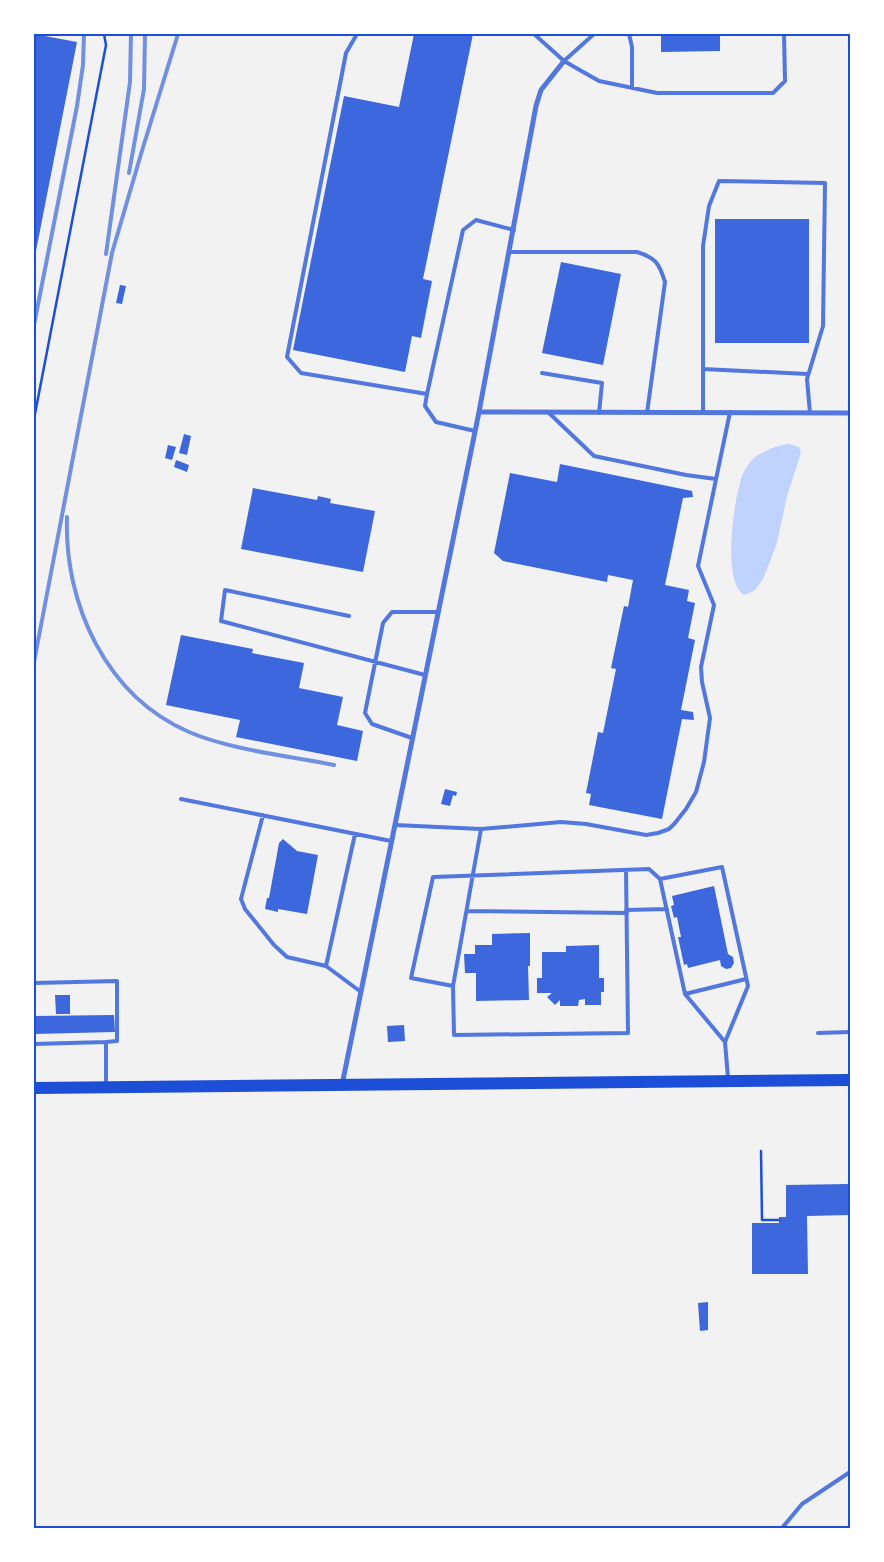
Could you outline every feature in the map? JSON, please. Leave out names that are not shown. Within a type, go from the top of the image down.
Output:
[{"type":"main road","points":[[34,1088],[850,1080]]},
{"type":"street","points":[[341,1086],[475,431],[536,106],[541,90],[564,61]]},
{"type":"street","points":[[478,412],[850,413]]},
{"type":"lane","points":[[357,34],[346,53],[287,357],[301,373],[428,394]]},
{"type":"lane","points":[[534,34],[564,61],[598,82],[657,93],[773,93],[785,81],[784,34]]},
{"type":"lane","points":[[564,61],[594,34]]},
{"type":"lane","points":[[630,34],[632,47],[632,88]]},
{"type":"lane","points":[[703,412],[703,246],[708,206],[719,181],[826,183],[823,326],[807,379],[810,413]]},
{"type":"lane","points":[[475,431],[436,422],[425,406],[463,230],[476,220],[514,230]]},
{"type":"lane","points":[[510,252],[637,252],[649,256],[659,265],[665,282],[647,413]]},
{"type":"lane","points":[[703,369],[808,374]]},
{"type":"lane","points":[[542,373],[602,383],[599,413]]},
{"type":"lane","points":[[395,825],[481,829],[561,822],[586,824],[646,835],[658,834],[669,829],[686,809],[696,792],[704,762],[710,718],[702,682],[701,667],[714,605],[698,566],[730,412]]},
{"type":"lane","points":[[549,413],[594,456],[686,475],[716,479]]},
{"type":"lane","points":[[349,616],[225,590],[221,621],[425,675]]},
{"type":"lane","points":[[412,738],[372,724],[365,713],[374,662],[383,623],[392,612],[438,612]]},
{"type":"lane","points":[[182,799],[391,842]]},
{"type":"lane","points":[[263,815],[241,899],[245,909],[274,945],[287,957],[326,966],[360,992]]},
{"type":"lane","points":[[481,829],[453,986],[454,1035],[628,1033],[626,870]]},
{"type":"lane","points":[[326,966],[355,834]]},
{"type":"lane","points":[[660,879],[722,868],[748,986],[725,1042],[728,1082]]},
{"type":"lane","points":[[453,986],[411,978],[433,877],[649,869],[660,879],[685,994],[725,1042]]},
{"type":"lane","points":[[467,910],[626,911],[667,909]]},
{"type":"lane","points":[[685,994],[746,978]]},
{"type":"lane","points":[[34,983],[117,981],[117,1041],[34,1044]]},
{"type":"lane","points":[[818,1033],[850,1032]]},
{"type":"lane","points":[[106,1042],[106,1088]]},
{"type":"lane","points":[[782,1528],[802,1504],[850,1472]]},
{"type":"path","points":[[34,419],[106,45],[104,34]]},
{"type":"path","points":[[761,1151],[762,1220],[779,1220]]},
{"type":"water","points":[[789,444],[799,447],[801,453],[787,496],[777,543],[763,579],[755,590],[745,595],[738,588],[733,575],[731,558],[733,518],[740,485],[745,470],[754,458],[769,450]]},
{"type":"building","points":[[34,34],[77,42],[35,256],[34,256]]},
{"type":"building","points":[[414,34],[473,34],[423,279],[432,281],[421,338],[412,336],[405,372],[293,350],[344,96],[399,107]]},
{"type":"building","points":[[661,34],[720,34],[720,51],[661,52]]},
{"type":"building","points":[[715,219],[809,219],[809,343],[715,343]]},
{"type":"building","points":[[561,262],[621,274],[603,365],[542,353]]},
{"type":"building","points":[[120,285],[126,286],[122,304],[116,303]]},
{"type":"building","points":[[184,434],[191,436],[187,455],[179,453]]},
{"type":"building","points":[[168,445],[176,447],[172,460],[165,458]]},
{"type":"building","points":[[176,460],[189,465],[187,472],[174,467]]},
{"type":"building","points":[[560,464],[692,491],[693,497],[683,498],[665,585],[689,590],[687,601],[695,603],[688,638],[695,640],[681,710],[693,712],[694,720],[682,719],[662,819],[589,805],[591,794],[586,793],[598,732],[603,733],[616,669],[611,668],[624,606],[628,607],[633,580],[608,575],[607,582],[503,561],[494,553],[510,473],[557,482]]},
{"type":"building","points":[[253,488],[317,500],[318,496],[331,499],[330,503],[375,511],[363,572],[241,549]]},
{"type":"building","points":[[181,635],[253,649],[252,653],[304,663],[299,688],[343,697],[337,725],[363,731],[357,761],[236,737],[240,720],[166,705]]},
{"type":"building","points":[[445,789],[457,792],[456,796],[453,795],[450,806],[441,804]]},
{"type":"building","points":[[283,839],[297,851],[318,855],[307,914],[278,909],[278,912],[265,909],[267,898],[269,898],[279,843]]},
{"type":"building","points":[[714,886],[728,954],[733,957],[734,963],[731,968],[726,969],[721,966],[720,960],[688,968],[687,964],[684,965],[678,937],[681,937],[677,917],[674,918],[671,906],[674,905],[672,896]]},
{"type":"building","points":[[530,933],[530,966],[528,966],[529,1000],[476,1001],[476,973],[465,973],[464,954],[475,954],[475,945],[492,945],[492,934]]},
{"type":"building","points":[[599,945],[599,978],[604,978],[604,992],[601,992],[601,1005],[585,1005],[585,999],[579,1000],[578,1006],[560,1006],[560,1000],[555,1005],[547,997],[552,993],[537,993],[537,978],[542,978],[542,952],[566,952],[566,946]]},
{"type":"building","points":[[55,995],[70,995],[70,1014],[56,1014]]},
{"type":"building","points":[[114,1015],[115,1032],[34,1034],[34,1016]]},
{"type":"building","points":[[404,1025],[405,1041],[388,1042],[387,1026]]},
{"type":"building","points":[[848,1177],[850,1177],[850,1215],[807,1216],[808,1274],[752,1274],[752,1223],[779,1223],[779,1217],[786,1217],[786,1185],[848,1184]]},
{"type":"building","points":[[708,1302],[708,1330],[700,1331],[698,1303]]},
{"type":"railway","points":[[34,325],[77,106],[83,65],[84,34]]},
{"type":"railway","points":[[106,254],[130,82],[131,34]]},
{"type":"railway","points":[[129,173],[144,89],[145,34]]},
{"type":"railway","points":[[34,662],[112,253],[178,34]]},
{"type":"railway","points":[[67,517],[68,550],[73,582],[82,614],[96,644],[113,671],[134,695],[160,716],[189,732],[205,738],[260,752],[334,765]]}]
